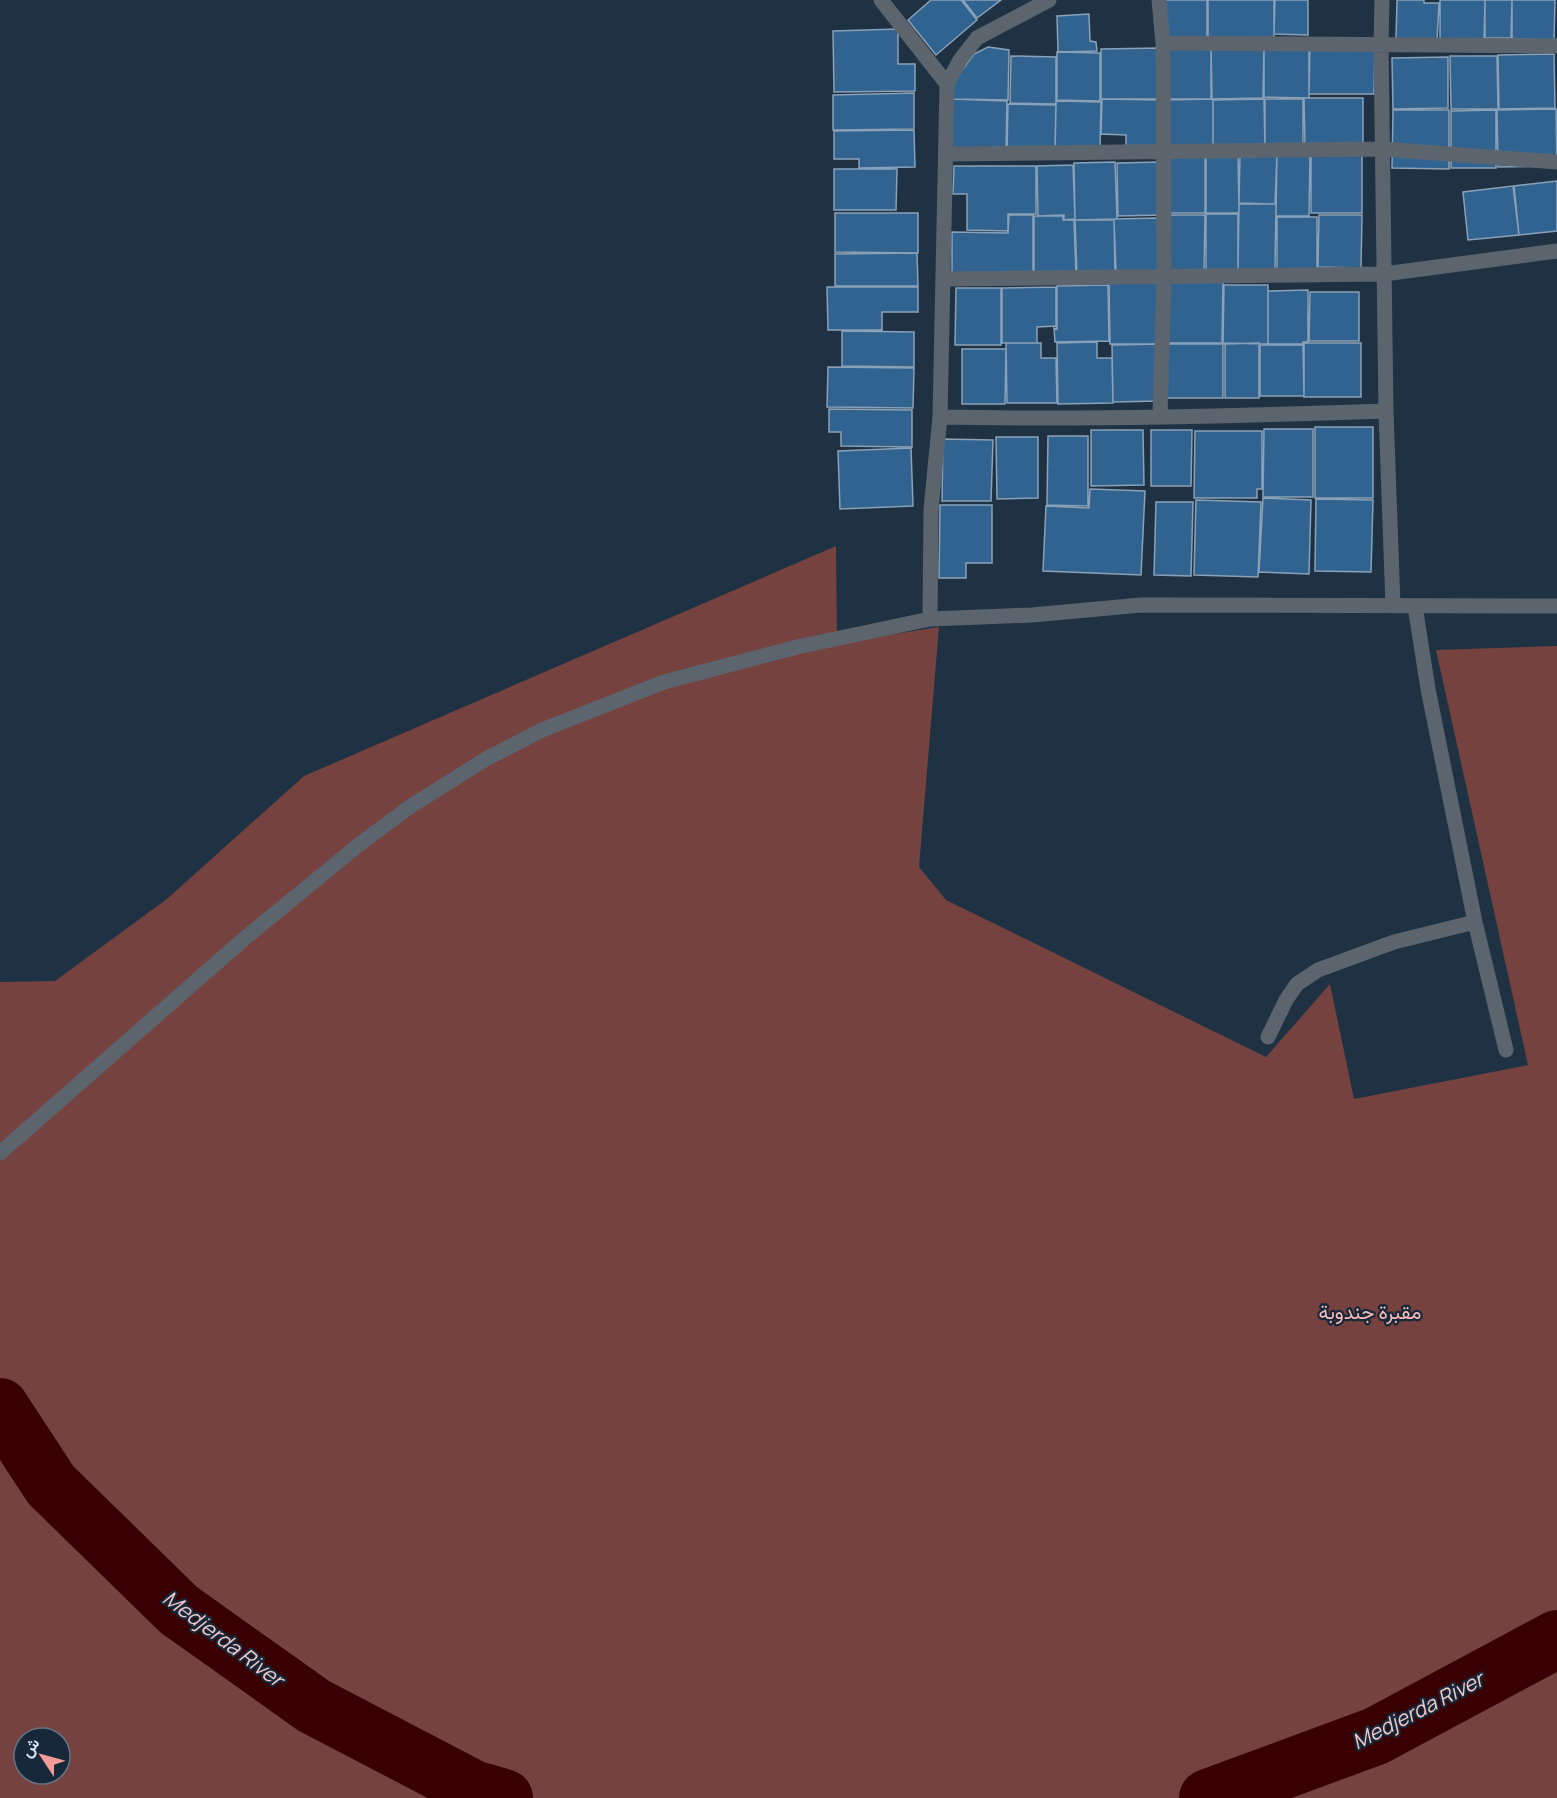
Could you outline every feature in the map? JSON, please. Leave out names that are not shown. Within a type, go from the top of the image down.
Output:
[{"type":"street","points":[[881,0],[947,84]]},
{"type":"street","points":[[930,619],[931,509],[940,417],[947,84],[960,60],[977,38],[1049,0]]},
{"type":"street","points":[[1159,0],[1163,42],[1164,276],[1161,416]]},
{"type":"street","points":[[1383,0],[1386,411],[1393,606]]},
{"type":"street","points":[[1163,42],[1557,46]]},
{"type":"street","points":[[946,154],[1383,149],[1557,162]]},
{"type":"street","points":[[944,279],[1384,274],[1557,251]]},
{"type":"street","points":[[940,417],[1036,419],[1250,416],[1386,411]]},
{"type":"street","points":[[0,1153],[245,938],[411,806],[486,759],[542,730],[664,682],[768,654],[930,619],[1032,615],[1141,606],[1557,606]]},
{"type":"street","points":[[1415,606],[1428,689],[1475,922],[1506,1050]]},
{"type":"street","points":[[1268,1037],[1286,1000],[1297,984],[1318,970],[1394,942],[1475,922]]},
{"type":"green space","name":"مقبرة جندوبة","points":[[836,546],[837,643],[939,627],[919,867],[946,900],[1266,1057],[1330,984],[1354,1099],[1528,1065],[1436,650],[1557,646],[1557,1798],[0,1798],[0,982],[55,981],[167,899],[304,776]]},
{"type":"building","points":[[931,0],[961,0],[977,20],[936,55],[908,20]]},
{"type":"building","points":[[963,0],[1001,0],[977,18]]},
{"type":"building","points":[[1164,0],[1207,0],[1207,38],[1164,38]]},
{"type":"building","points":[[1208,0],[1274,0],[1274,39],[1208,38]]},
{"type":"building","points":[[1275,0],[1308,0],[1308,35],[1274,34]]},
{"type":"building","points":[[1397,0],[1424,0],[1424,3],[1439,3],[1437,41],[1396,39]]},
{"type":"building","points":[[1440,0],[1485,0],[1484,42],[1440,41]]},
{"type":"building","points":[[1485,0],[1512,0],[1511,38],[1485,38]]},
{"type":"building","points":[[1512,0],[1555,0],[1554,40],[1512,39]]},
{"type":"building","points":[[1089,14],[1090,41],[1096,42],[1097,51],[1058,52],[1057,16]]},
{"type":"building","points":[[898,29],[898,64],[915,64],[915,91],[834,92],[833,31]]},
{"type":"building","points":[[1211,42],[1211,99],[1165,99],[1164,43]]},
{"type":"building","points":[[1211,44],[1264,45],[1263,98],[1212,99]]},
{"type":"building","points":[[1264,45],[1309,45],[1309,98],[1264,97]]},
{"type":"building","points":[[1310,45],[1375,45],[1374,94],[1309,94]]},
{"type":"building","points":[[988,47],[1009,50],[1008,100],[951,99],[951,85],[974,54]]},
{"type":"building","points":[[1160,48],[1160,99],[1101,99],[1101,49]]},
{"type":"building","points":[[1057,52],[1100,53],[1100,101],[1057,100]]},
{"type":"building","points":[[1554,54],[1555,108],[1499,109],[1498,55]]},
{"type":"building","points":[[1011,56],[1056,57],[1056,104],[1010,103]]},
{"type":"building","points":[[1450,56],[1497,56],[1498,109],[1451,109]]},
{"type":"building","points":[[1448,57],[1448,108],[1393,109],[1392,58]]},
{"type":"building","points":[[914,93],[914,129],[833,130],[833,95]]},
{"type":"building","points":[[1304,98],[1363,98],[1363,145],[1305,146]]},
{"type":"building","points":[[951,99],[1007,101],[1006,151],[950,150]]},
{"type":"building","points":[[1102,99],[1161,100],[1160,148],[1126,148],[1126,135],[1101,134]]},
{"type":"building","points":[[1213,99],[1213,149],[1165,150],[1165,100]]},
{"type":"building","points":[[1264,99],[1265,149],[1213,149],[1213,100]]},
{"type":"building","points":[[1265,99],[1303,99],[1303,146],[1265,146]]},
{"type":"building","points":[[1056,101],[1101,102],[1100,151],[1055,150]]},
{"type":"building","points":[[1008,104],[1056,105],[1055,153],[1007,151]]},
{"type":"building","points":[[1556,109],[1557,166],[1498,167],[1497,110]]},
{"type":"building","points":[[1393,110],[1449,110],[1449,169],[1392,168]]},
{"type":"building","points":[[1496,110],[1496,168],[1451,168],[1451,111]]},
{"type":"building","points":[[914,130],[915,167],[859,168],[859,159],[834,159],[834,131]]},
{"type":"building","points":[[1277,152],[1310,152],[1309,216],[1276,216]]},
{"type":"building","points":[[1206,154],[1238,154],[1239,213],[1206,213]]},
{"type":"building","points":[[1240,154],[1277,155],[1275,204],[1239,203]]},
{"type":"building","points":[[1311,155],[1362,155],[1362,213],[1311,213]]},
{"type":"building","points":[[1205,156],[1205,213],[1165,213],[1165,157]]},
{"type":"building","points":[[1115,162],[1117,219],[1075,220],[1074,163]]},
{"type":"building","points":[[1161,162],[1162,215],[1118,216],[1117,163]]},
{"type":"building","points":[[1073,165],[1075,219],[1064,220],[1064,215],[1038,216],[1037,166]]},
{"type":"building","points":[[954,166],[1036,166],[1036,214],[1008,214],[1008,231],[967,230],[967,194],[953,194]]},
{"type":"building","points":[[834,169],[897,169],[896,210],[834,210]]},
{"type":"building","points":[[1557,181],[1557,231],[1519,235],[1514,186]]},
{"type":"building","points":[[1513,186],[1519,235],[1468,240],[1463,192]]},
{"type":"building","points":[[1239,204],[1276,204],[1275,271],[1238,271]]},
{"type":"building","points":[[835,213],[918,213],[918,253],[835,252]]},
{"type":"building","points":[[1206,214],[1238,214],[1238,272],[1206,272]]},
{"type":"building","points":[[1009,215],[1033,215],[1033,275],[952,274],[952,232],[1008,233]]},
{"type":"building","points":[[1165,215],[1205,215],[1204,271],[1165,270]]},
{"type":"building","points":[[1319,215],[1362,215],[1361,268],[1318,267]]},
{"type":"building","points":[[1034,216],[1063,216],[1063,220],[1074,220],[1076,274],[1034,275]]},
{"type":"building","points":[[1277,217],[1317,217],[1317,270],[1277,270]]},
{"type":"building","points":[[1159,218],[1160,271],[1116,272],[1114,219]]},
{"type":"building","points":[[1075,220],[1114,220],[1115,274],[1077,275]]},
{"type":"building","points":[[917,253],[918,286],[835,286],[835,254]]},
{"type":"building","points":[[1159,280],[1160,344],[1110,344],[1109,281]]},
{"type":"building","points":[[1164,280],[1223,281],[1222,343],[1164,343]]},
{"type":"building","points":[[1108,285],[1109,341],[1055,342],[1057,286]]},
{"type":"building","points":[[1224,285],[1268,285],[1268,344],[1223,343]]},
{"type":"building","points":[[827,287],[918,287],[918,312],[882,312],[882,330],[828,330]]},
{"type":"building","points":[[1056,287],[1056,326],[1037,327],[1037,343],[1002,343],[1002,288]]},
{"type":"building","points":[[956,288],[1001,288],[1001,345],[955,345]]},
{"type":"building","points":[[1308,290],[1308,342],[1268,344],[1268,291]]},
{"type":"building","points":[[1310,292],[1359,292],[1359,341],[1309,341]]},
{"type":"building","points":[[842,331],[914,332],[914,367],[842,366]]},
{"type":"building","points":[[1097,342],[1097,358],[1112,358],[1113,403],[1058,404],[1057,343]]},
{"type":"building","points":[[1006,343],[1041,343],[1041,358],[1056,358],[1057,403],[1007,403]]},
{"type":"building","points":[[1259,343],[1259,398],[1225,398],[1225,344]]},
{"type":"building","points":[[1304,343],[1361,343],[1361,397],[1304,397]]},
{"type":"building","points":[[1160,344],[1160,401],[1113,402],[1112,345]]},
{"type":"building","points":[[1163,344],[1223,344],[1223,398],[1163,398]]},
{"type":"building","points":[[1260,345],[1303,345],[1304,396],[1260,396]]},
{"type":"building","points":[[962,349],[1006,349],[1005,404],[962,404]]},
{"type":"building","points":[[828,367],[914,368],[913,408],[827,407]]},
{"type":"building","points":[[829,409],[912,410],[912,447],[841,446],[841,432],[829,432]]},
{"type":"building","points":[[1315,427],[1373,427],[1373,498],[1315,498]]},
{"type":"building","points":[[1264,429],[1313,429],[1313,497],[1263,497]]},
{"type":"building","points":[[1091,430],[1143,430],[1144,485],[1091,486]]},
{"type":"building","points":[[1151,430],[1192,430],[1191,486],[1151,486]]},
{"type":"building","points":[[1195,431],[1262,431],[1262,489],[1257,489],[1257,498],[1194,498]]},
{"type":"building","points":[[1048,436],[1088,436],[1088,506],[1047,505]]},
{"type":"building","points":[[996,437],[1038,437],[1038,498],[997,499]]},
{"type":"building","points":[[943,439],[993,440],[991,501],[942,501]]},
{"type":"building","points":[[911,448],[913,506],[840,509],[838,451]]},
{"type":"building","points":[[1090,489],[1145,491],[1141,575],[1043,571],[1046,506],[1089,508]]},
{"type":"building","points":[[1263,498],[1311,500],[1309,574],[1259,572]]},
{"type":"building","points":[[1316,499],[1373,500],[1371,572],[1315,571]]},
{"type":"building","points":[[1196,500],[1261,502],[1258,577],[1194,575]]},
{"type":"building","points":[[1156,502],[1193,502],[1191,576],[1154,575]]},
{"type":"building","points":[[940,505],[992,505],[992,563],[966,563],[966,578],[939,578]]},
{"type":"waterway","name":"Medjerda River","points":[[0,1407],[51,1485],[179,1610],[314,1706],[473,1789],[504,1798]]},
{"type":"waterway","name":"Medjerda River","points":[[1208,1798],[1376,1736],[1557,1639]]}]
